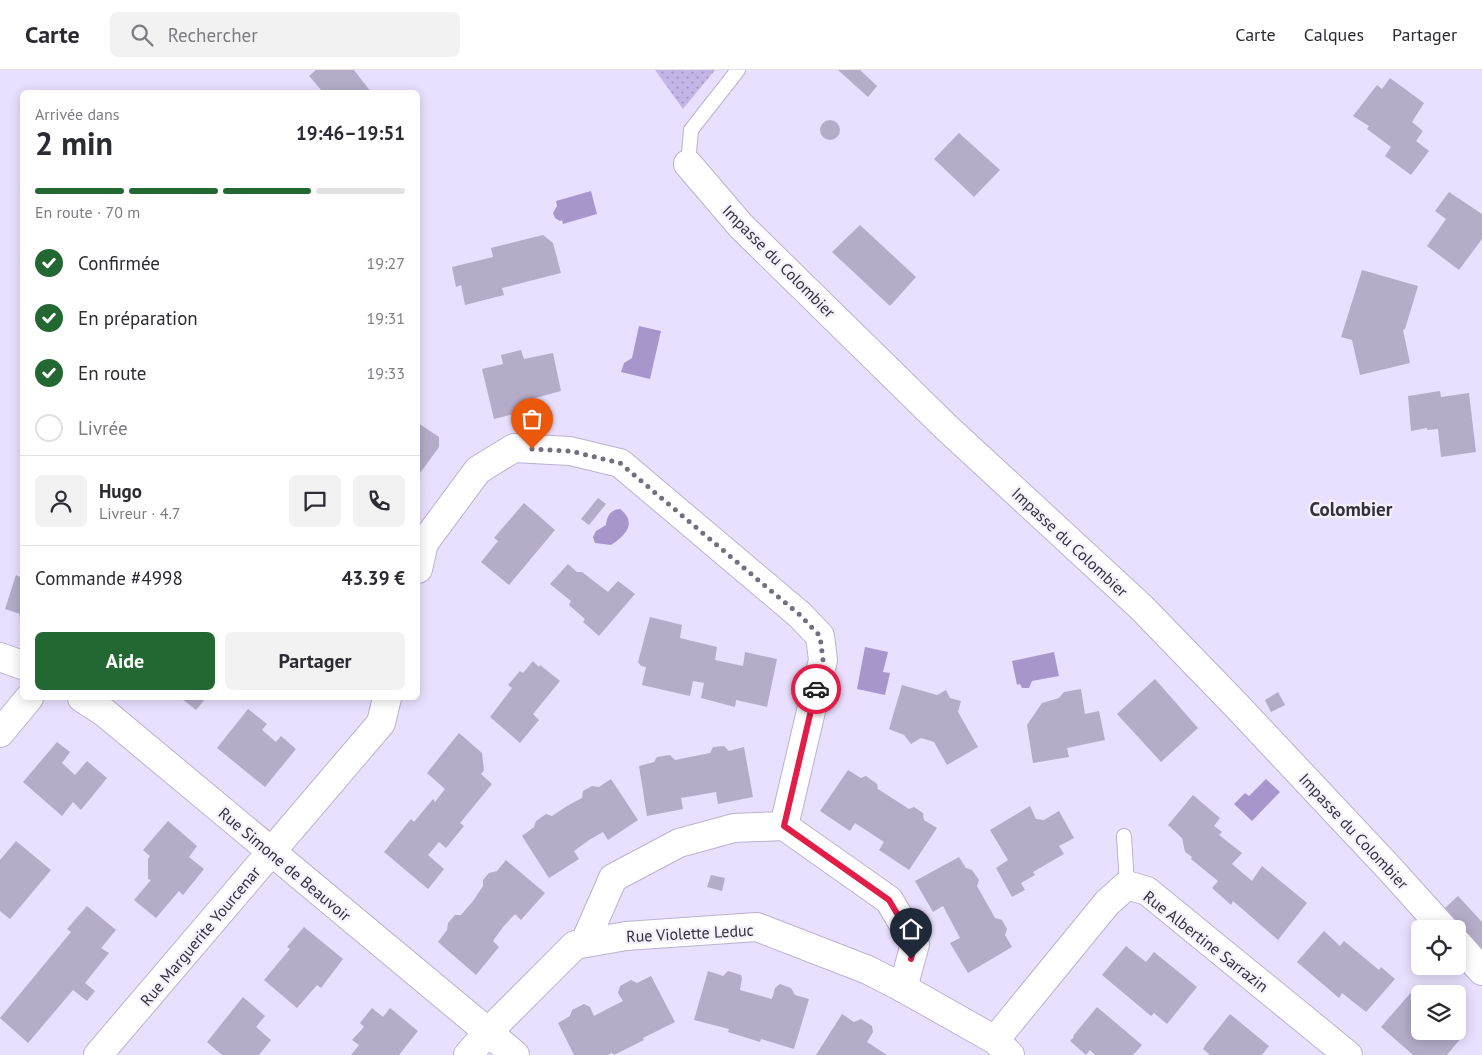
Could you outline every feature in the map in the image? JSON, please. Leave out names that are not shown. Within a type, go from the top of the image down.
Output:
[{"type":"street","name":"Impasse du Colombier","points":[[688,164],[741,226],[947,428],[1141,607],[1316,790],[1436,920]]},
{"type":"street","points":[[420,560],[424,542],[478,470],[514,448],[570,451],[620,463],[800,615],[820,636],[823,660],[784,826]]},
{"type":"street","points":[[0,657],[20,664]]},
{"type":"street","points":[[0,733],[27,700]]},
{"type":"street","name":"Rue Simone de Beauvoir","points":[[85,700],[105,713],[515,1055]]},
{"type":"street","name":"Rue Marguerite Yourcenar","points":[[98,1055],[381,723],[387,700]]},
{"type":"street","points":[[585,942],[613,878],[679,843],[734,828],[784,826],[889,900],[915,944],[903,988]]},
{"type":"street","name":"Rue Albertine Sarrazin","points":[[1002,1048],[1107,903],[1128,885],[1147,891],[1348,1055]]},
{"type":"street","name":"Rue Violette Leduc","points":[[468,1055],[530,988],[575,945],[626,936],[757,927],[868,970],[903,988],[1002,1048]]},
{"type":"street","points":[[1466,953],[1482,971]]},
{"type":"lane","points":[[688,164],[690,130],[738,70]]},
{"type":"lane","points":[[1124,836],[1128,885]]},
{"type":"shaded area","points":[[655,70],[715,70],[683,109]]},
{"type":"shaded area","points":[[591,191],[597,214],[563,224],[562,220],[560,221],[555,218],[553,213],[557,206],[556,201]]},
{"type":"shaded area","points":[[639,326],[661,331],[650,379],[621,372],[624,363],[632,358]]},
{"type":"shaded area","points":[[620,509],[628,519],[628,529],[621,538],[611,545],[595,543],[593,537],[596,531],[606,525],[611,512]]},
{"type":"shaded area","points":[[865,647],[888,652],[883,672],[890,673],[885,695],[857,689]]},
{"type":"shaded area","points":[[1054,652],[1059,676],[1032,681],[1029,688],[1022,688],[1020,684],[1017,685],[1012,661]]},
{"type":"shaded area","points":[[1266,779],[1280,792],[1252,821],[1234,804],[1245,793],[1249,796]]},
{"type":"building","points":[[316,70],[354,70],[369,90],[321,90],[309,76]]},
{"type":"building","points":[[838,70],[860,70],[877,86],[868,97]]},
{"type":"building","points":[[1390,78],[1424,103],[1412,122],[1423,131],[1416,141],[1429,151],[1411,175],[1385,156],[1391,147],[1367,129],[1369,126],[1353,116],[1377,85],[1382,89]]},
{"type":"building","points":[[830,120],[837,123],[840,130],[837,137],[830,140],[823,137],[820,130],[823,123]]},
{"type":"building","points":[[959,133],[1000,170],[974,197],[934,159]]},
{"type":"building","points":[[1449,192],[1482,214],[1482,239],[1459,270],[1427,246],[1446,219],[1435,211]]},
{"type":"building","points":[[860,225],[916,277],[890,306],[832,252]]},
{"type":"building","points":[[543,235],[553,243],[561,273],[502,288],[504,295],[465,305],[461,285],[456,287],[452,267],[493,257],[491,248]]},
{"type":"building","points":[[1362,270],[1418,286],[1405,329],[1403,330],[1410,363],[1360,375],[1352,340],[1341,337]]},
{"type":"building","points":[[521,350],[524,359],[553,353],[561,391],[528,400],[530,410],[494,419],[482,369],[503,364],[501,355]]},
{"type":"building","points":[[1440,391],[1441,397],[1469,393],[1476,452],[1441,457],[1438,429],[1427,430],[1427,428],[1411,431],[1408,396]]},
{"type":"building","points":[[420,424],[439,437],[439,447],[420,473]]},
{"type":"building","points":[[598,498],[606,504],[589,525],[581,519]]},
{"type":"building","points":[[524,503],[555,530],[509,585],[481,562],[498,541],[494,538]]},
{"type":"building","points":[[568,564],[608,592],[618,581],[635,594],[599,636],[583,622],[585,619],[569,605],[571,601],[550,584]]},
{"type":"building","points":[[16,575],[20,577],[20,614],[5,609]]},
{"type":"building","points":[[650,617],[682,625],[680,638],[717,647],[715,660],[743,666],[745,652],[777,659],[767,707],[736,700],[735,707],[701,698],[704,683],[693,681],[690,696],[642,685],[646,667],[641,666],[638,662]]},
{"type":"building","points":[[533,661],[560,681],[533,714],[539,720],[520,743],[490,717],[512,688],[508,685],[520,671],[523,673]]},
{"type":"building","points":[[1155,679],[1198,728],[1161,762],[1117,714]]},
{"type":"building","points":[[902,685],[937,695],[946,690],[950,698],[961,701],[958,712],[978,747],[947,765],[934,742],[921,738],[911,744],[904,735],[889,729]]},
{"type":"building","points":[[1081,689],[1085,714],[1099,711],[1105,740],[1067,748],[1069,757],[1033,763],[1027,725],[1042,703],[1059,698],[1064,692]]},
{"type":"building","points":[[1278,692],[1285,705],[1271,712],[1265,700]]},
{"type":"building","points":[[184,700],[204,700],[196,710]]},
{"type":"building","points":[[248,709],[267,724],[262,730],[276,742],[281,736],[296,749],[265,787],[217,748]]},
{"type":"building","points":[[459,733],[482,753],[484,770],[481,774],[492,784],[460,823],[464,826],[446,848],[439,842],[428,855],[444,869],[428,889],[384,852],[411,819],[414,822],[433,799],[435,802],[445,789],[427,773]]},
{"type":"building","points":[[57,742],[70,752],[62,763],[75,775],[87,761],[107,778],[81,810],[73,802],[62,816],[23,782]]},
{"type":"building","points":[[724,746],[729,751],[744,747],[753,797],[718,804],[716,792],[681,798],[683,809],[647,816],[639,766],[654,762],[657,757],[670,755],[675,760],[710,753],[713,747]]},
{"type":"building","points":[[848,770],[861,778],[866,776],[877,784],[878,789],[909,809],[914,807],[923,813],[924,820],[937,828],[909,870],[879,850],[884,842],[855,823],[850,831],[820,811]]},
{"type":"building","points":[[611,779],[638,820],[608,840],[603,832],[589,840],[574,851],[579,859],[549,878],[522,836],[534,827],[536,821],[546,814],[552,816],[582,798],[583,791],[592,786],[599,787]]},
{"type":"building","points":[[1193,795],[1220,818],[1214,826],[1222,832],[1219,835],[1242,853],[1232,864],[1252,881],[1262,866],[1307,903],[1278,940],[1233,901],[1231,905],[1212,888],[1218,881],[1191,859],[1192,857],[1185,852],[1182,838],[1168,825]]},
{"type":"building","points":[[1030,806],[1036,819],[1044,820],[1059,811],[1074,838],[1059,846],[1064,854],[1033,872],[1035,875],[1021,883],[1025,890],[1012,897],[996,868],[1008,860],[990,830]]},
{"type":"building","points":[[168,821],[197,846],[189,857],[204,869],[183,895],[179,891],[156,918],[134,900],[151,880],[148,879],[148,859],[150,856],[143,850]]},
{"type":"building","points":[[16,841],[51,870],[10,919],[0,911],[0,860]]},
{"type":"building","points":[[959,857],[966,868],[972,870],[979,880],[977,886],[995,918],[1002,920],[1007,929],[1005,935],[1012,947],[968,973],[950,943],[960,938],[943,906],[933,912],[915,881]]},
{"type":"building","points":[[506,860],[545,893],[521,920],[515,914],[503,927],[493,941],[499,947],[476,975],[438,942],[447,930],[448,923],[455,915],[461,915],[473,901],[483,886],[483,880],[489,873],[497,871]]},
{"type":"building","points":[[711,875],[725,878],[722,891],[707,887]]},
{"type":"building","points":[[1458,896],[1482,922],[1482,950],[1466,932],[1466,920],[1456,920],[1445,908]]},
{"type":"building","points":[[87,906],[116,930],[101,948],[109,953],[85,983],[95,991],[87,1001],[73,990],[28,1043],[0,1018],[71,932],[67,929]]},
{"type":"building","points":[[304,927],[343,959],[321,988],[317,985],[297,1008],[264,980],[290,949],[287,947]]},
{"type":"building","points":[[1324,931],[1340,946],[1344,941],[1379,970],[1381,967],[1395,979],[1366,1012],[1342,993],[1339,998],[1297,962]]},
{"type":"building","points":[[1126,946],[1146,962],[1154,952],[1197,987],[1167,1024],[1154,1013],[1151,1016],[1102,975]]},
{"type":"building","points":[[708,971],[723,976],[728,971],[741,975],[740,990],[772,999],[775,988],[780,984],[791,988],[795,995],[809,999],[794,1049],[761,1039],[760,1042],[728,1032],[729,1029],[694,1020]]},
{"type":"building","points":[[651,976],[675,1022],[614,1055],[612,1053],[608,1055],[574,1055],[558,1023],[570,1016],[572,1010],[584,1004],[590,1007],[594,1016],[623,1001],[618,993],[620,986],[631,980],[637,983]]},
{"type":"building","points":[[1411,992],[1411,1040],[1459,1040],[1447,1055],[1413,1055],[1381,1027]]},
{"type":"building","points":[[243,997],[265,1016],[256,1027],[271,1040],[259,1055],[222,1055],[207,1042]]},
{"type":"building","points":[[1097,1007],[1142,1045],[1133,1055],[1095,1055],[1090,1050],[1086,1055],[1070,1041]]},
{"type":"building","points":[[372,1008],[383,1017],[390,1008],[418,1031],[399,1055],[351,1055],[359,1045],[352,1040],[364,1027],[360,1023]]},
{"type":"building","points":[[842,1014],[854,1022],[861,1019],[872,1026],[873,1032],[867,1042],[887,1055],[816,1055]]},
{"type":"building","points":[[1230,1014],[1269,1046],[1262,1055],[1210,1055],[1203,1049]]},
{"type":"way so far","points":[[532,449],[570,451],[620,463],[800,615],[820,636],[823,660],[816,689]]},
{"type":"district","name":"Colombier","points":[[1351,509]]},
{"type":"route","points":[[816,689],[784,826],[889,900],[915,944],[911,959]]}]
